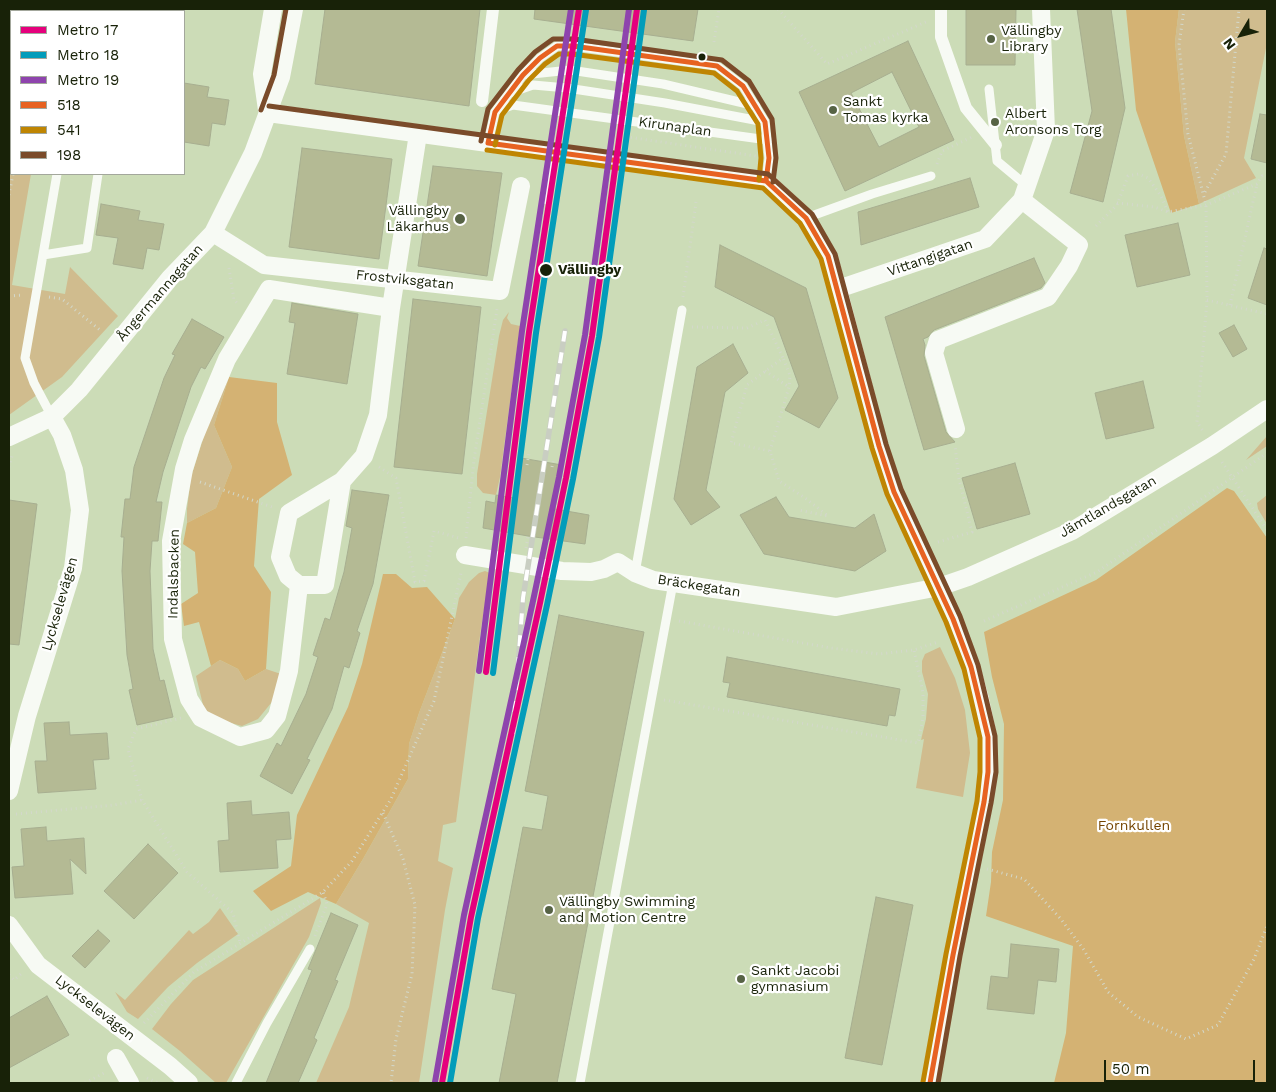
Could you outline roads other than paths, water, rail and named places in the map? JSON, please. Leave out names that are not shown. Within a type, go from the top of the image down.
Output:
[{"type":"street","points":[[274,9],[262,74],[268,113],[766,181],[806,218],[828,256],[876,438],[894,492],[939,587],[971,667],[988,737],[988,772],[985,795],[930,1083]]},
{"type":"street","name":"Ångermannagatan","points":[[9,437],[52,417],[79,390],[170,278],[213,233],[252,153],[268,113],[281,77],[294,9]]},
{"type":"street","points":[[482,101],[493,9]]},
{"type":"street","points":[[941,9],[940,37],[966,108],[996,145]]},
{"type":"street","name":"Vittangigatan","points":[[838,290],[984,239],[1025,193],[1046,130],[1041,9]]},
{"type":"street","points":[[342,481],[325,585],[299,585],[288,576],[280,557],[289,514],[342,481],[364,456],[378,415],[391,308],[418,134]]},
{"type":"street","name":"Frostviksgatan","points":[[213,233],[264,265],[500,290],[520,186]]},
{"type":"street","points":[[956,429],[934,353],[938,340],[1048,297],[1070,266],[1079,245],[1025,193]]},
{"type":"street","name":"Indalsbacken","points":[[299,585],[289,671],[277,716],[266,730],[240,737],[201,718],[189,699],[173,639],[171,541],[183,476],[193,440],[228,359],[269,289],[391,308]]},
{"type":"street","name":"Jämtlandsgatan","points":[[939,587],[968,577],[1072,530],[1212,446],[1267,409]]},
{"type":"street","name":"Lyckselevägen","points":[[9,791],[27,716],[73,568],[80,510],[74,470],[62,435],[52,417]]},
{"type":"street","name":"Bräckegatan","points":[[466,547],[562,571],[591,572],[604,569],[618,562],[635,573],[653,580],[836,607],[939,587]]},
{"type":"street","name":"Lyckselevägen","points":[[9,925],[38,964],[190,1083]]},
{"type":"street","points":[[116,1058],[130,1083]]},
{"type":"lane","points":[[488,143],[495,112],[523,74],[540,58],[557,46],[573,46],[717,66],[743,86],[765,122],[769,158],[766,181]]},
{"type":"lane","points":[[523,74],[570,70],[663,84],[756,106]]},
{"type":"lane","name":"Kirunaplan","points":[[510,93],[533,85],[567,88],[665,103],[765,122]]},
{"type":"lane","points":[[989,89],[997,161],[1025,193]]},
{"type":"lane","name":"Kirunaplan","points":[[495,112],[513,105],[768,140]]},
{"type":"lane","points":[[547,200],[553,152]]},
{"type":"lane","points":[[52,417],[34,383],[25,358],[57,175]]},
{"type":"lane","points":[[43,254],[87,248],[98,175]]},
{"type":"lane","points":[[806,218],[872,194],[931,176]]},
{"type":"lane","points":[[635,573],[682,310]]},
{"type":"lane","points":[[580,1083],[673,583]]},
{"type":"lane","points":[[236,1083],[267,1023],[310,950]]},
{"type":"railway","points":[[513,734],[523,598],[565,331]]},
{"type":"metro line","name":"19","points":[[479,671],[522,331],[571,9]]},
{"type":"metro line","name":"17","points":[[486,672],[529,332],[579,9]]},
{"type":"metro line","name":"19","points":[[435,1082],[464,915],[559,477],[585,335],[629,9]]},
{"type":"metro line","name":"17","points":[[442,1083],[471,917],[540,603],[566,478],[592,336],[637,9]]},
{"type":"metro line","name":"18","points":[[493,673],[536,333],[586,10]]},
{"type":"metro line","name":"18","points":[[450,1083],[478,918],[547,605],[573,479],[599,337],[644,10]]},
{"type":"place","name":"Vällingby Library","points":[[991,39]]},
{"type":"place","name":"Sankt Tomas kyrka","points":[[833,110]]},
{"type":"place","name":"Albert Aronsons Torg","points":[[995,122]]},
{"type":"place","name":"Vällingby Läkarhus","points":[[460,219]]},
{"type":"place","name":"Vällingby","points":[[546,270]]},
{"type":"place","name":"Vällingby Swimming and Motion Centre","points":[[549,910]]},
{"type":"place","name":"Sankt Jacobi gymnasium","points":[[741,979]]},
{"type":"park label","name":"Fornkullen","points":[[1134,826]]}]
